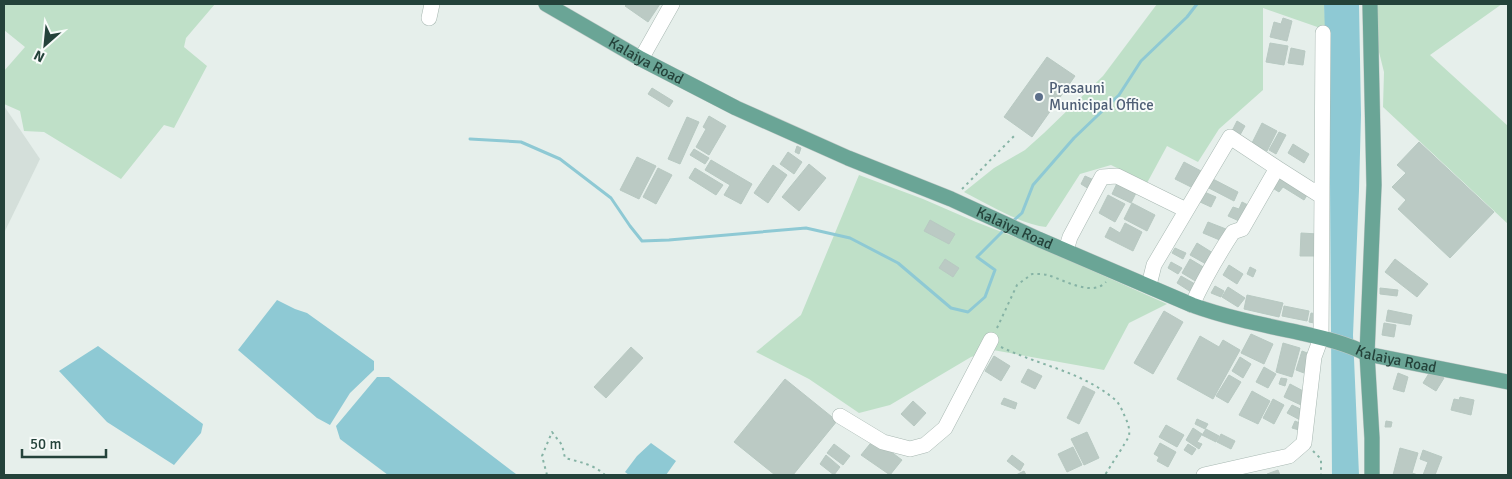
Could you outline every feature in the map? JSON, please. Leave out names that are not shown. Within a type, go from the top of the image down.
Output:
[{"type":"main road","name":"Kalaiya Road","points":[[546,4],[641,59],[736,108],[848,158],[981,212],[1038,239],[1192,305],[1216,313],[1321,338],[1361,351],[1508,382]]},
{"type":"main road","points":[[1370,4],[1374,185],[1361,351],[1372,438],[1372,475]]},
{"type":"street","points":[[641,59],[672,4]]},
{"type":"street","points":[[1204,475],[1290,456],[1304,443],[1314,356],[1321,338],[1323,33]]},
{"type":"street","points":[[1149,285],[1154,265],[1230,137],[1321,196]]},
{"type":"street","points":[[1192,305],[1219,254],[1233,232],[1242,229],[1277,168]]},
{"type":"street","points":[[1066,250],[1070,237],[1102,176],[1117,176],[1186,210]]},
{"type":"street","points":[[840,416],[883,442],[910,449],[925,445],[945,428],[991,340]]},
{"type":"path","points":[[951,200],[1015,135]]},
{"type":"path","points":[[1105,475],[1129,437],[1129,426],[1114,398],[1083,379],[1055,367],[1022,357],[991,340],[1018,285],[1032,274],[1046,274],[1072,284],[1095,289],[1107,281],[1122,276]]},
{"type":"path","points":[[547,475],[542,456],[552,432],[562,445],[566,458],[601,470],[605,475]]},
{"type":"path","points":[[1304,443],[1321,459],[1321,475]]},
{"type":"shaded area","points":[[4,106],[40,159],[4,233]]},
{"type":"green space","points":[[4,4],[215,4],[186,38],[184,47],[207,66],[174,128],[164,125],[121,179],[44,132],[24,131],[20,111],[4,104],[4,71],[25,47],[4,30]]},
{"type":"green space","points":[[1157,4],[1324,4],[1326,30],[1263,8],[1263,90],[1219,129],[1198,162],[1167,146],[1147,183],[1111,165],[1080,174],[1046,227],[1015,218],[964,192],[994,168],[1025,150],[1103,76]]},
{"type":"green space","points":[[1377,4],[1502,4],[1430,55],[1508,126],[1508,224],[1383,107],[1384,72],[1376,40]]},
{"type":"green space","points":[[859,175],[1035,245],[1167,304],[1129,323],[1104,370],[993,350],[971,357],[890,405],[859,413],[809,379],[756,352],[801,315]]},
{"type":"water","points":[[1324,4],[1359,4],[1361,115],[1353,335],[1359,475],[1332,475],[1330,182]]},
{"type":"water","points":[[277,300],[307,313],[374,361],[374,370],[350,393],[330,425],[317,418],[238,350]]},
{"type":"water","points":[[98,346],[203,424],[201,433],[174,465],[107,422],[59,371]]},
{"type":"water","points":[[377,377],[389,377],[516,475],[388,475],[340,439],[336,426]]},
{"type":"water","points":[[651,443],[676,461],[666,475],[629,475],[625,472],[637,456]]},
{"type":"building","points":[[627,4],[660,4],[648,22],[625,6]]},
{"type":"building","points":[[1283,18],[1292,21],[1287,41],[1270,37],[1274,22],[1281,24]]},
{"type":"building","points":[[1270,43],[1288,46],[1284,65],[1266,62]]},
{"type":"building","points":[[1291,48],[1305,51],[1303,65],[1288,63]]},
{"type":"building","name":"Prasauni Municipal Office","points":[[1047,57],[1075,76],[1032,137],[1004,117]]},
{"type":"building","points":[[652,88],[673,101],[669,107],[648,94]]},
{"type":"building","points":[[709,116],[726,126],[709,155],[696,147],[706,129],[703,127]]},
{"type":"building","points":[[687,117],[699,122],[680,164],[668,159]]},
{"type":"building","points":[[1237,121],[1245,126],[1240,135],[1232,131]]},
{"type":"building","points":[[1262,123],[1277,131],[1267,151],[1252,143]]},
{"type":"building","points":[[1279,132],[1286,135],[1276,154],[1269,150]]},
{"type":"building","points":[[1419,142],[1494,212],[1450,258],[1398,209],[1406,200],[1392,187],[1406,173],[1397,165]]},
{"type":"building","points":[[1293,144],[1309,154],[1304,163],[1288,153]]},
{"type":"building","points":[[797,146],[801,148],[799,154],[795,152]]},
{"type":"building","points":[[694,149],[709,158],[705,164],[690,155]]},
{"type":"building","points":[[788,152],[802,162],[794,174],[780,164]]},
{"type":"building","points":[[637,157],[656,166],[639,199],[620,190]]},
{"type":"building","points":[[711,160],[752,184],[741,204],[724,195],[730,185],[705,170]]},
{"type":"building","points":[[1184,162],[1201,171],[1193,188],[1175,179]]},
{"type":"building","points":[[809,164],[826,178],[799,211],[782,197]]},
{"type":"building","points":[[773,165],[787,175],[768,203],[754,193]]},
{"type":"building","points":[[658,168],[672,175],[656,204],[643,197]]},
{"type":"building","points":[[695,168],[723,185],[716,195],[689,178]]},
{"type":"building","points":[[1279,174],[1309,192],[1304,200],[1283,187],[1279,192],[1271,187]]},
{"type":"building","points":[[1085,176],[1094,180],[1089,189],[1081,184]]},
{"type":"building","points":[[1209,177],[1238,192],[1234,201],[1205,186]]},
{"type":"building","points":[[1119,179],[1138,189],[1131,203],[1112,194]]},
{"type":"building","points":[[1202,191],[1216,197],[1211,207],[1198,201]]},
{"type":"building","points":[[1108,195],[1125,204],[1115,222],[1099,213]]},
{"type":"building","points":[[1242,202],[1248,205],[1239,221],[1228,216],[1233,207],[1239,209]]},
{"type":"building","points":[[1132,203],[1155,215],[1147,231],[1124,219]]},
{"type":"building","points":[[930,220],[955,234],[949,244],[924,231]]},
{"type":"building","points":[[1208,222],[1226,229],[1222,241],[1203,233]]},
{"type":"building","points":[[1125,223],[1142,232],[1133,251],[1105,237],[1110,227],[1120,233]]},
{"type":"building","points":[[1301,233],[1318,234],[1317,256],[1300,256]]},
{"type":"building","points":[[1197,243],[1213,253],[1206,264],[1190,255]]},
{"type":"building","points":[[1175,248],[1186,253],[1183,259],[1172,253]]},
{"type":"building","points":[[945,259],[959,268],[953,277],[939,268]]},
{"type":"building","points":[[1190,259],[1205,268],[1197,282],[1182,273]]},
{"type":"building","points":[[1395,259],[1428,284],[1417,297],[1385,272]]},
{"type":"building","points":[[1171,262],[1182,268],[1178,274],[1168,268]]},
{"type":"building","points":[[1229,265],[1243,274],[1237,284],[1223,275]]},
{"type":"building","points":[[1250,267],[1256,270],[1253,277],[1247,274]]},
{"type":"building","points":[[1181,276],[1195,284],[1191,292],[1177,283]]},
{"type":"building","points":[[1215,286],[1224,291],[1221,297],[1211,293]]},
{"type":"building","points":[[1228,287],[1245,298],[1238,307],[1222,297]]},
{"type":"building","points":[[1380,288],[1398,290],[1397,296],[1380,294]]},
{"type":"building","points":[[1247,295],[1283,303],[1279,317],[1244,309]]},
{"type":"building","points":[[1284,306],[1309,311],[1307,321],[1282,316]]},
{"type":"building","points":[[1388,310],[1412,315],[1410,325],[1386,321]]},
{"type":"building","points":[[1164,311],[1183,322],[1153,374],[1134,363]]},
{"type":"building","points":[[1311,313],[1317,314],[1314,323],[1309,322]]},
{"type":"building","points":[[1384,323],[1396,325],[1394,337],[1382,335]]},
{"type":"building","points":[[1251,334],[1273,344],[1264,364],[1241,353]]},
{"type":"building","points":[[1200,336],[1219,347],[1223,340],[1240,350],[1213,399],[1177,379]]},
{"type":"building","points":[[1283,343],[1300,348],[1292,377],[1276,372]]},
{"type":"building","points":[[631,347],[643,358],[606,398],[594,387]]},
{"type":"building","points":[[1302,351],[1310,354],[1304,373],[1296,370]]},
{"type":"building","points":[[994,356],[1010,366],[1001,381],[985,371]]},
{"type":"building","points":[[1240,357],[1251,364],[1243,378],[1232,371]]},
{"type":"building","points":[[1264,367],[1276,374],[1268,388],[1256,382]]},
{"type":"building","points":[[1028,369],[1042,376],[1035,389],[1021,382]]},
{"type":"building","points":[[1431,370],[1444,378],[1436,391],[1423,383]]},
{"type":"building","points":[[1398,373],[1408,377],[1404,392],[1393,389]]},
{"type":"building","points":[[1229,375],[1241,382],[1228,403],[1216,396]]},
{"type":"building","points":[[1281,378],[1287,379],[1285,386],[1279,384]]},
{"type":"building","points":[[785,379],[837,421],[793,475],[775,475],[734,442]]},
{"type":"building","points":[[1290,384],[1307,393],[1301,405],[1284,397]]},
{"type":"building","points":[[1083,386],[1095,392],[1079,424],[1067,418]]},
{"type":"building","points":[[1252,391],[1270,401],[1258,424],[1239,415]]},
{"type":"building","points":[[1460,397],[1474,400],[1471,415],[1451,410],[1454,399],[1459,400]]},
{"type":"building","points":[[1004,398],[1017,403],[1015,409],[1001,404]]},
{"type":"building","points":[[1273,399],[1284,405],[1274,424],[1263,418]]},
{"type":"building","points":[[913,401],[926,413],[914,426],[901,414]]},
{"type":"building","points":[[1292,405],[1307,412],[1302,421],[1287,413]]},
{"type":"building","points":[[1197,419],[1208,424],[1205,429],[1195,424]]},
{"type":"building","points":[[1295,421],[1302,424],[1299,430],[1292,428]]},
{"type":"building","points":[[1386,421],[1392,422],[1391,427],[1385,427]]},
{"type":"building","points":[[1166,425],[1184,435],[1177,447],[1159,437]]},
{"type":"building","points":[[1193,428],[1202,434],[1197,442],[1202,444],[1199,449],[1186,440]]},
{"type":"building","points":[[1206,429],[1219,436],[1216,442],[1202,435]]},
{"type":"building","points":[[1087,432],[1099,458],[1084,465],[1071,439]]},
{"type":"building","points":[[1221,434],[1235,441],[1231,449],[1217,442]]},
{"type":"building","points":[[874,439],[902,460],[890,475],[861,455]]},
{"type":"building","points":[[1160,443],[1176,452],[1168,467],[1157,461],[1159,457],[1154,454]]},
{"type":"building","points":[[834,444],[850,456],[843,465],[827,453]]},
{"type":"building","points":[[1188,444],[1196,449],[1192,455],[1184,450]]},
{"type":"building","points":[[1073,447],[1082,465],[1067,472],[1058,454]]},
{"type":"building","points":[[1400,448],[1418,453],[1412,473],[1418,475],[1393,475]]},
{"type":"building","points":[[1423,450],[1442,457],[1435,475],[1423,475],[1428,462],[1420,459]]},
{"type":"building","points":[[826,455],[840,467],[834,475],[820,464]]},
{"type":"building","points":[[1012,455],[1024,464],[1020,471],[1007,461]]},
{"type":"building","points":[[1278,470],[1280,475],[1267,474]]},
{"type":"building","points":[[1024,471],[1026,475],[1016,475]]},
{"type":"waterway","points":[[1013,221],[1022,213],[1033,185],[1074,138],[1119,95],[1141,61],[1187,17],[1197,4]]},
{"type":"waterway","points":[[470,139],[521,142],[560,159],[611,198],[642,241],[806,228],[850,238],[898,263],[951,308],[968,312],[985,297],[995,270],[977,257],[1005,229]]},
{"type":"place","name":"Prasauni Municipal Office","points":[[1039,97]]}]
